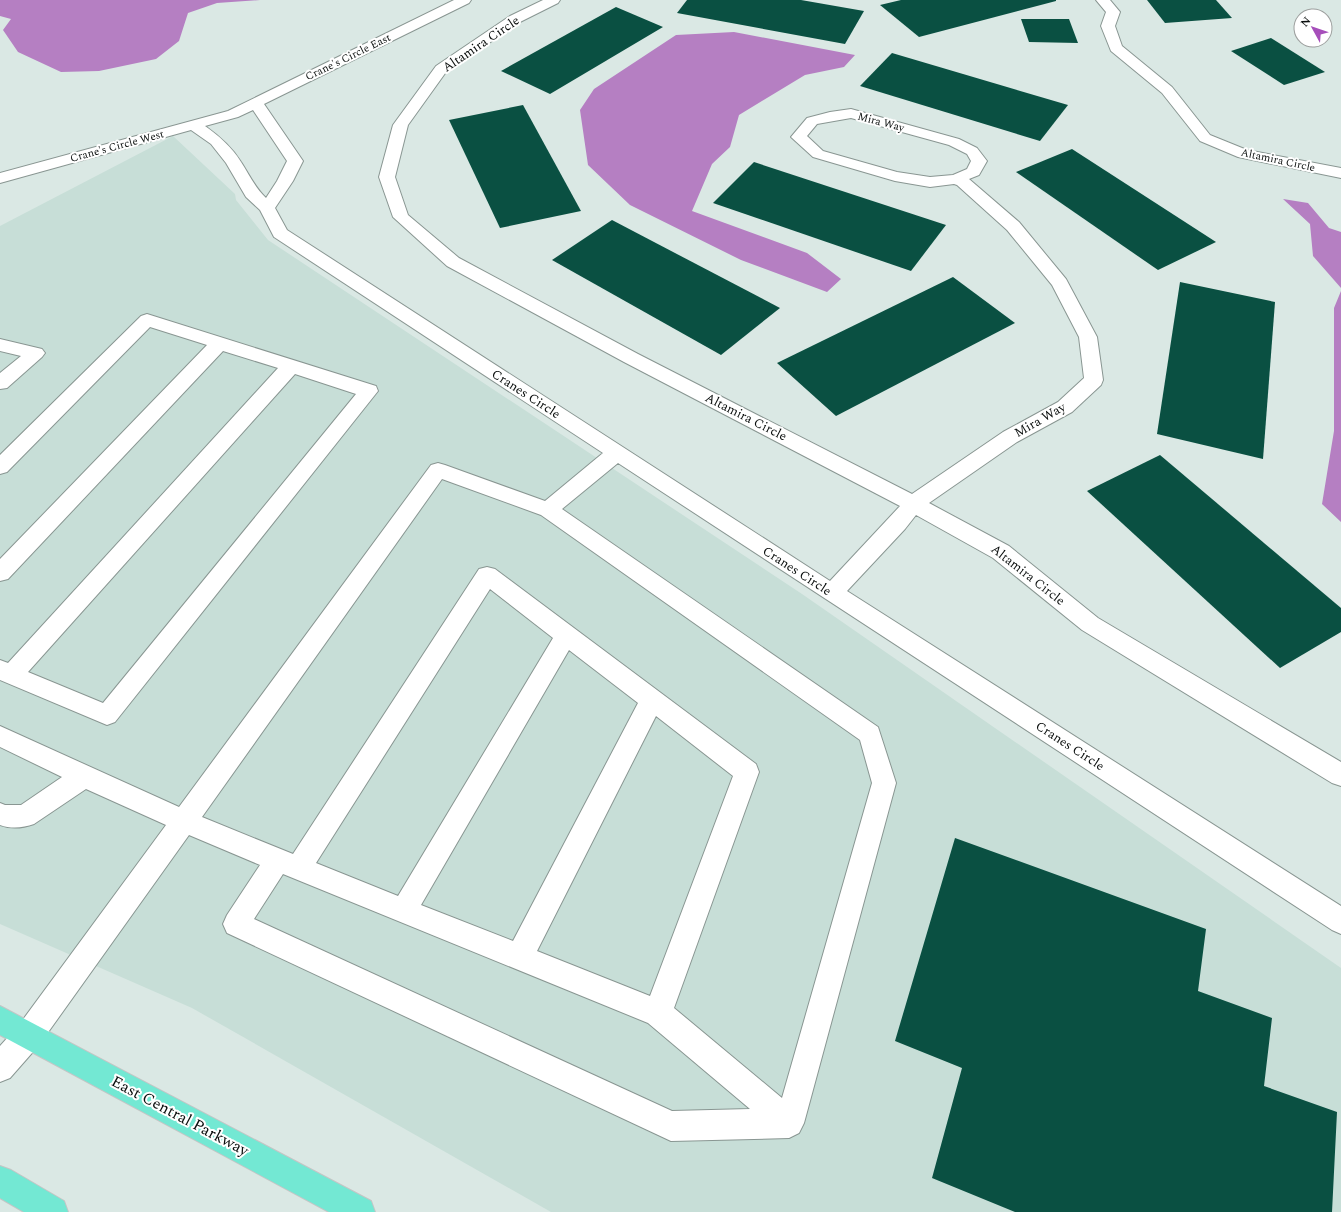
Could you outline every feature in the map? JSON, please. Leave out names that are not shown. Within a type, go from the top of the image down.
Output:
[{"type":"main road","name":"East Central Parkway","points":[[0,1020],[360,1212]]},
{"type":"main road","points":[[0,1181],[53,1212]]},
{"type":"street","name":"Crane's Circle East","points":[[233,114],[464,0]]},
{"type":"street","name":"Altamira Circle","points":[[553,0],[516,19],[441,68],[401,125],[388,178],[401,217],[453,262],[638,362],[913,504],[1001,552],[1090,624],[1341,775]]},
{"type":"street","name":"Altamira Circle","points":[[1103,0],[1113,12],[1108,26],[1116,48],[1167,90],[1205,138],[1243,154],[1341,173]]},
{"type":"street","points":[[256,103],[295,161],[266,208]]},
{"type":"street","name":"Mira Way","points":[[832,593],[898,523],[913,504],[1010,437],[1065,407],[1094,380],[1088,337],[1060,283],[1013,226],[963,182],[956,179],[930,182],[895,176],[818,154],[799,137],[812,121],[830,116],[851,113],[954,142],[972,151],[979,161],[973,172],[956,179]]},
{"type":"street","name":"Crane's Circle West","points":[[3,178],[233,114]]},
{"type":"street","name":"Cranes Circle","points":[[194,125],[216,141],[233,161],[252,194],[266,208],[280,234],[832,593],[1341,921]]},
{"type":"street","points":[[0,467],[147,320],[220,343],[369,391],[107,715],[5,672],[291,366]]},
{"type":"street","points":[[0,573],[220,343]]},
{"type":"street","points":[[0,345],[36,353],[0,383]]},
{"type":"street","points":[[548,510],[617,453]]},
{"type":"street","points":[[0,1068],[29,1035],[438,470],[548,510],[870,734],[884,783],[789,1123]]},
{"type":"street","points":[[658,1013],[746,772],[487,576],[288,863],[236,924],[671,1126],[789,1123]]},
{"type":"street","points":[[404,910],[566,636]]},
{"type":"street","points":[[520,956],[652,700]]},
{"type":"street","points":[[0,736],[184,821],[658,1013],[789,1123]]},
{"type":"street","points":[[0,814],[5,816],[25,816],[85,776]]},
{"type":"shaded area","points":[[0,0],[260,0],[217,3],[188,13],[179,41],[156,59],[99,71],[61,72],[18,52],[3,30],[11,19],[0,16]]},
{"type":"shaded area","points":[[734,32],[855,55],[844,67],[805,75],[739,115],[730,147],[712,164],[692,211],[807,253],[841,279],[827,292],[741,260],[630,205],[588,165],[580,110],[594,89],[676,35]]},
{"type":"shaded area","points":[[173,136],[235,194],[236,200],[268,240],[802,594],[1341,968],[1341,1212],[551,1212],[192,1008],[0,924],[0,226]]},
{"type":"shaded area","points":[[1283,199],[1308,203],[1329,228],[1341,232],[1341,288],[1313,256],[1310,224]]},
{"type":"shaded area","points":[[1341,291],[1341,522],[1322,504],[1334,431],[1334,308]]},
{"type":"building","points":[[687,0],[801,0],[864,11],[845,44],[677,13]]},
{"type":"building","points":[[901,0],[1056,1],[919,37],[880,5]]},
{"type":"building","points":[[1147,0],[1216,0],[1232,18],[1165,23]]},
{"type":"building","points":[[616,7],[663,27],[550,94],[501,71]]},
{"type":"building","points":[[1021,19],[1069,19],[1078,43],[1029,42]]},
{"type":"building","points":[[1271,38],[1325,72],[1284,85],[1231,51]]},
{"type":"building","points":[[892,53],[1068,105],[1040,141],[860,86]]},
{"type":"building","points":[[523,105],[581,211],[500,228],[449,120]]},
{"type":"building","points":[[1072,149],[1216,242],[1158,270],[1016,172]]},
{"type":"building","points":[[754,162],[946,225],[911,271],[713,203]]},
{"type":"building","points":[[612,220],[780,308],[721,355],[552,260]]},
{"type":"building","points":[[953,277],[1015,323],[836,416],[777,363]]},
{"type":"building","points":[[1180,282],[1275,302],[1263,459],[1157,434]]},
{"type":"building","points":[[1160,455],[1341,608],[1341,632],[1280,668],[1087,491]]},
{"type":"building","points":[[955,838],[1206,929],[1198,991],[1272,1018],[1264,1086],[1337,1112],[1332,1212],[1015,1212],[932,1178],[962,1068],[895,1041]]}]
